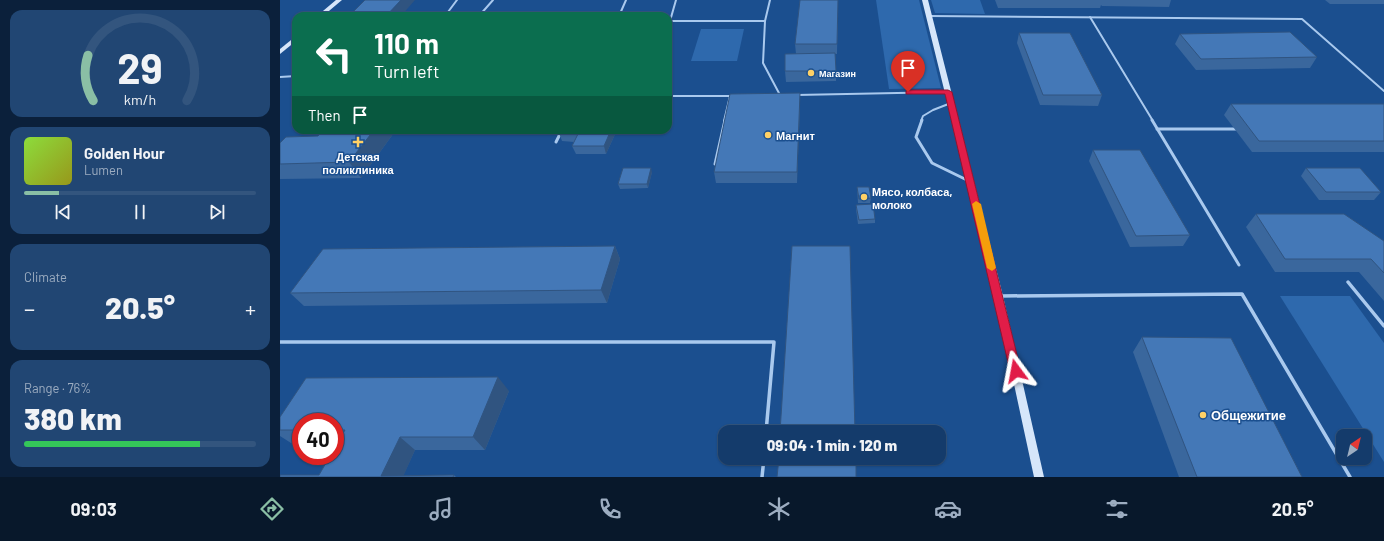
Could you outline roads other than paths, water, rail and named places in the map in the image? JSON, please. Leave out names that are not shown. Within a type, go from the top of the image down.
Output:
[{"type":"street","points":[[324,12],[338,0]]},
{"type":"street","points":[[925,0],[971,182],[1039,477]]},
{"type":"street","points":[[280,52],[292,42]]},
{"type":"lane","points":[[448,12],[457,0]]},
{"type":"lane","points":[[483,12],[493,0]]},
{"type":"lane","points":[[621,12],[626,0]]},
{"type":"lane","points":[[672,12],[676,0]]},
{"type":"lane","points":[[770,0],[765,22],[763,63],[780,96]]},
{"type":"lane","points":[[929,16],[1302,19],[1384,91]]},
{"type":"lane","points":[[1090,18],[1239,265]]},
{"type":"lane","points":[[672,20],[765,22]]},
{"type":"lane","points":[[280,77],[292,76]]},
{"type":"lane","points":[[796,95],[948,92]]},
{"type":"lane","points":[[773,96],[788,95]]},
{"type":"lane","points":[[672,96],[737,96]]},
{"type":"lane","points":[[715,164],[730,96]]},
{"type":"lane","points":[[951,103],[933,110],[923,116],[916,137],[932,163],[971,182]]},
{"type":"lane","points":[[1157,128],[1240,129]]},
{"type":"lane","points":[[556,142],[560,134]]},
{"type":"lane","points":[[1348,282],[1384,326]]},
{"type":"lane","points":[[998,296],[1242,294],[1350,477]]},
{"type":"lane","points":[[280,342],[774,342],[767,425]]},
{"type":"lane","points":[[762,477],[763,465]]},
{"type":"place","name":"Магазин","points":[[811,73]]},
{"type":"place","name":"Магнит","points":[[768,135]]},
{"type":"place","name":"Детская поликлиника","points":[[358,142]]},
{"type":"place","name":"Мясо, колбаса, молоко","points":[[864,197]]},
{"type":"place","name":"Общежитие","points":[[1203,415]]}]
